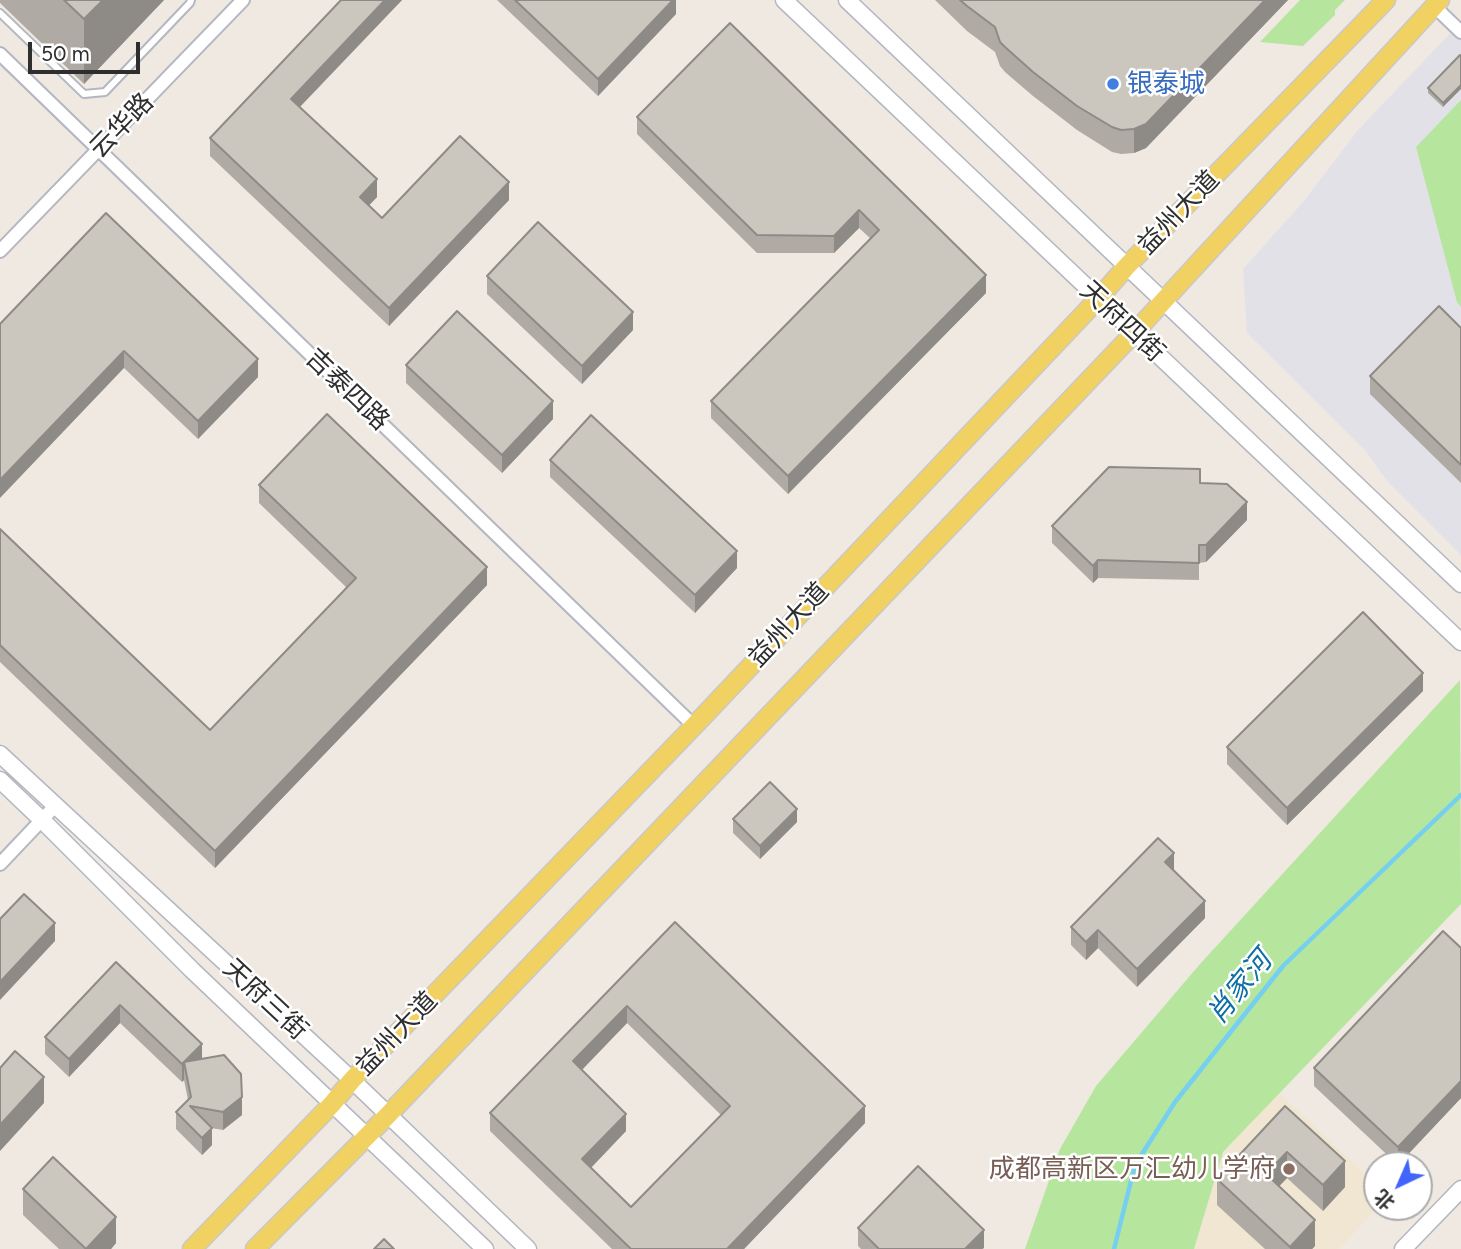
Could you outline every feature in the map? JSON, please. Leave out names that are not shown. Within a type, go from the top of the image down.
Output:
[{"type":"main road","name":"天府四街","points":[[784,0],[1461,642]]},
{"type":"main road","name":"天府四街","points":[[847,0],[1461,584]]},
{"type":"main road","name":"益州大道","points":[[192,1249],[694,726],[1127,266],[1386,0]]},
{"type":"main road","name":"益州大道","points":[[255,1249],[367,1137],[1164,302],[1437,3]]},
{"type":"main road","name":"天府三街","points":[[0,754],[352,1080],[528,1249]]},
{"type":"main road","name":"天府三街","points":[[0,780],[191,970],[485,1249]]},
{"type":"main road","points":[[1403,1249],[1461,1189]]},
{"type":"street","name":"云华路","points":[[0,251],[243,0]]},
{"type":"street","points":[[1437,3],[1461,32]]},
{"type":"street","name":"吉泰四路","points":[[0,54],[694,726]]},
{"type":"street","points":[[0,864],[55,806]]},
{"type":"lane","points":[[0,13],[84,94],[106,92],[191,0]]},
{"type":"shaded area","points":[[1461,22],[1461,555],[1388,482],[1365,450],[1247,333],[1243,269],[1304,201],[1358,130]]},
{"type":"shaded area","name":"成都高新区万汇幼儿学府","points":[[1279,1093],[1363,1172],[1365,1221],[1339,1249],[1194,1249],[1223,1153]]},
{"type":"green space","points":[[1300,0],[1345,0],[1335,10],[1335,15],[1303,46],[1260,42]]},
{"type":"green space","points":[[1461,100],[1461,307],[1457,302],[1416,147]]},
{"type":"green space","points":[[1460,680],[1461,904],[1223,1152],[1194,1249],[1025,1249],[1060,1149],[1096,1086],[1200,964]]},
{"type":"building","points":[[64,0],[103,0],[84,19]]},
{"type":"building","points":[[341,0],[385,0],[291,99],[377,179],[360,197],[382,218],[460,136],[509,182],[389,308],[210,138]]},
{"type":"building","points":[[515,0],[673,0],[598,79]]},
{"type":"building","name":"银泰城","points":[[960,0],[1265,0],[1146,124],[1121,130],[1077,106],[1033,72],[1000,42],[995,27]]},
{"type":"building","points":[[730,23],[986,275],[788,476],[711,401],[879,230],[859,210],[834,236],[757,235],[637,117]]},
{"type":"building","points":[[1460,55],[1461,85],[1443,103],[1428,88]]},
{"type":"building","points":[[106,213],[258,359],[198,421],[124,351],[0,480],[0,324]]},
{"type":"building","points":[[538,222],[633,312],[582,366],[487,276]]},
{"type":"building","points":[[1439,306],[1461,328],[1461,465],[1370,376]]},
{"type":"building","points":[[457,311],[553,401],[502,455],[406,365]]},
{"type":"building","points":[[327,414],[487,567],[215,851],[0,645],[0,529],[210,730],[356,578],[259,485]]},
{"type":"building","points":[[591,415],[737,551],[695,595],[550,460]]},
{"type":"building","points":[[1109,467],[1200,469],[1200,483],[1227,484],[1247,502],[1206,545],[1199,545],[1199,563],[1098,560],[1093,566],[1052,526]]},
{"type":"building","points":[[1363,612],[1423,673],[1287,808],[1227,747]]},
{"type":"building","points":[[770,782],[797,809],[760,846],[733,819]]},
{"type":"building","points":[[1158,838],[1174,853],[1165,862],[1205,901],[1137,969],[1098,930],[1086,942],[1071,927]]},
{"type":"building","points":[[24,894],[55,923],[0,982],[0,919]]},
{"type":"building","points":[[675,922],[865,1106],[727,1249],[631,1249],[490,1113]],"holes":[[[627,1006],[730,1106],[631,1207],[582,1159],[626,1114],[573,1061]]]},
{"type":"building","points":[[1443,931],[1461,948],[1461,1081],[1398,1147],[1314,1068]]},
{"type":"building","points":[[116,962],[202,1044],[182,1064],[120,1005],[69,1059],[45,1037]]},
{"type":"building","points":[[15,1051],[44,1077],[0,1125],[0,1068]]},
{"type":"building","points":[[224,1055],[241,1074],[242,1097],[223,1112],[190,1106],[212,1128],[202,1138],[176,1112],[191,1097],[184,1062]]},
{"type":"building","points":[[1285,1106],[1345,1161],[1323,1185],[1287,1152],[1266,1174],[1315,1220],[1290,1247],[1217,1179]]},
{"type":"building","points":[[53,1157],[116,1217],[86,1249],[23,1189]]},
{"type":"building","points":[[918,1166],[984,1230],[965,1249],[879,1249],[858,1228]]},
{"type":"building","points":[[384,1239],[394,1249],[374,1249]]},
{"type":"waterway","name":"肖家河","points":[[1114,1249],[1135,1165],[1175,1102],[1283,966],[1461,795]]},
{"type":"place","name":"银泰城","points":[[1113,84]]},
{"type":"place","name":"成都高新区万汇幼儿学府","points":[[1289,1169]]}]
